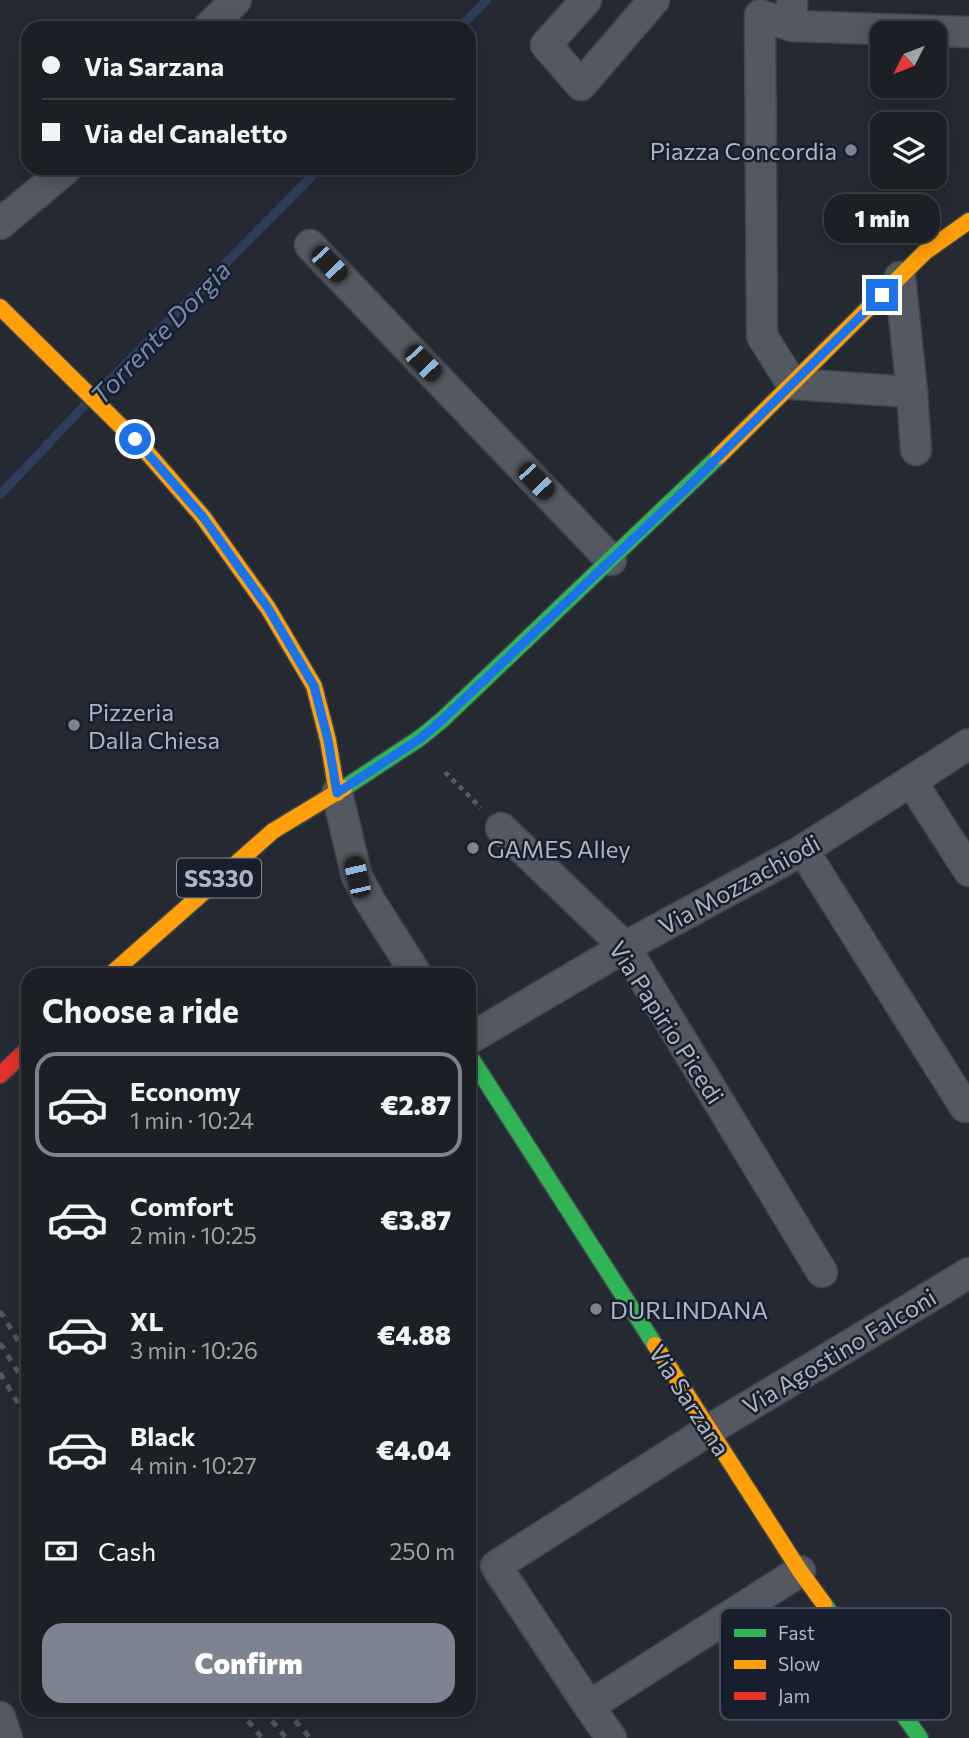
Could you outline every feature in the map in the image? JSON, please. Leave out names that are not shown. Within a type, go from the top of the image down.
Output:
[{"type":"main road","points":[[0,307],[125,429],[203,517],[268,608],[314,686],[328,740],[337,793],[421,738],[611,560],[925,252],[969,221]]},
{"type":"main road","name":"SS330","points":[[118,968],[273,831],[337,793]]},
{"type":"main road","points":[[0,1075],[21,1056]]},
{"type":"main road","name":"Via Sarzana","points":[[476,1066],[800,1571],[827,1608]]},
{"type":"main road","name":"Via Sarzana","points":[[907,1720],[920,1738]]},
{"type":"street","points":[[215,21],[236,0]]},
{"type":"street","points":[[586,0],[546,45],[581,85],[654,0]]},
{"type":"street","points":[[912,392],[792,384],[762,336],[760,15],[792,13],[969,32]]},
{"type":"street","points":[[0,224],[59,175]]},
{"type":"street","points":[[925,252],[969,207]]},
{"type":"street","points":[[310,245],[611,560]]},
{"type":"street","points":[[900,277],[916,450]]},
{"type":"street","name":"Via Mozzachiodi","points":[[476,1035],[625,947],[803,850],[969,744]]},
{"type":"street","points":[[911,781],[969,871]]},
{"type":"street","points":[[337,793],[357,877],[413,968]]},
{"type":"street","name":"Via Papirio Picedi","points":[[501,828],[625,947],[822,1272]]},
{"type":"street","points":[[803,850],[965,1107]]},
{"type":"street","name":"Via Agostino Falconi","points":[[589,1706],[496,1566],[709,1430],[969,1273]]},
{"type":"street","points":[[742,1608],[800,1571]]},
{"type":"street","points":[[611,1738],[589,1706],[720,1622]]},
{"type":"street","points":[[0,1717],[7,1738]]},
{"type":"path","points":[[445,772],[501,828]]},
{"type":"waterway","name":"Torrente Dorgia","points":[[466,21],[487,0]]},
{"type":"waterway","name":"Torrente Dorgia","points":[[98,392],[313,175]]},
{"type":"waterway","name":"Torrente Dorgia","points":[[0,495],[85,405]]},
{"type":"railway","points":[[0,1311],[21,1346]]},
{"type":"railway","points":[[0,1343],[21,1377]]},
{"type":"railway","points":[[0,1373],[21,1408]]},
{"type":"railway","points":[[245,1717],[262,1738]]},
{"type":"railway","points":[[269,1717],[286,1738]]},
{"type":"railway","points":[[292,1717],[310,1738]]},
{"type":"traffic: fast","points":[[344,788],[420,738],[442,720],[719,456]]},
{"type":"traffic: fast","points":[[476,1066],[655,1345]]},
{"type":"traffic: fast","points":[[824,1604],[827,1608]]},
{"type":"traffic: fast","points":[[907,1720],[920,1738]]},
{"type":"traffic: slow","points":[[719,456],[925,252],[969,221]]},
{"type":"traffic: slow","points":[[0,307],[145,450],[203,517],[268,608],[314,686],[328,740],[337,793]]},
{"type":"traffic: slow","points":[[118,968],[273,831],[344,788]]},
{"type":"traffic: slow","points":[[655,1345],[824,1604]]},
{"type":"traffic: jam","points":[[0,1075],[21,1056]]},
{"type":"place","name":"Piazza Concordia","points":[[851,150]]},
{"type":"place","name":"Pizzeria Dalla Chiesa","points":[[74,725]]},
{"type":"place","name":"GAMES Alley","points":[[473,848]]},
{"type":"place","name":"DURLINDANA","points":[[596,1309]]},
{"type":"route","points":[[135,439],[203,517],[268,608],[314,686],[328,740],[337,793],[421,738],[442,720],[686,489],[882,295]]}]
